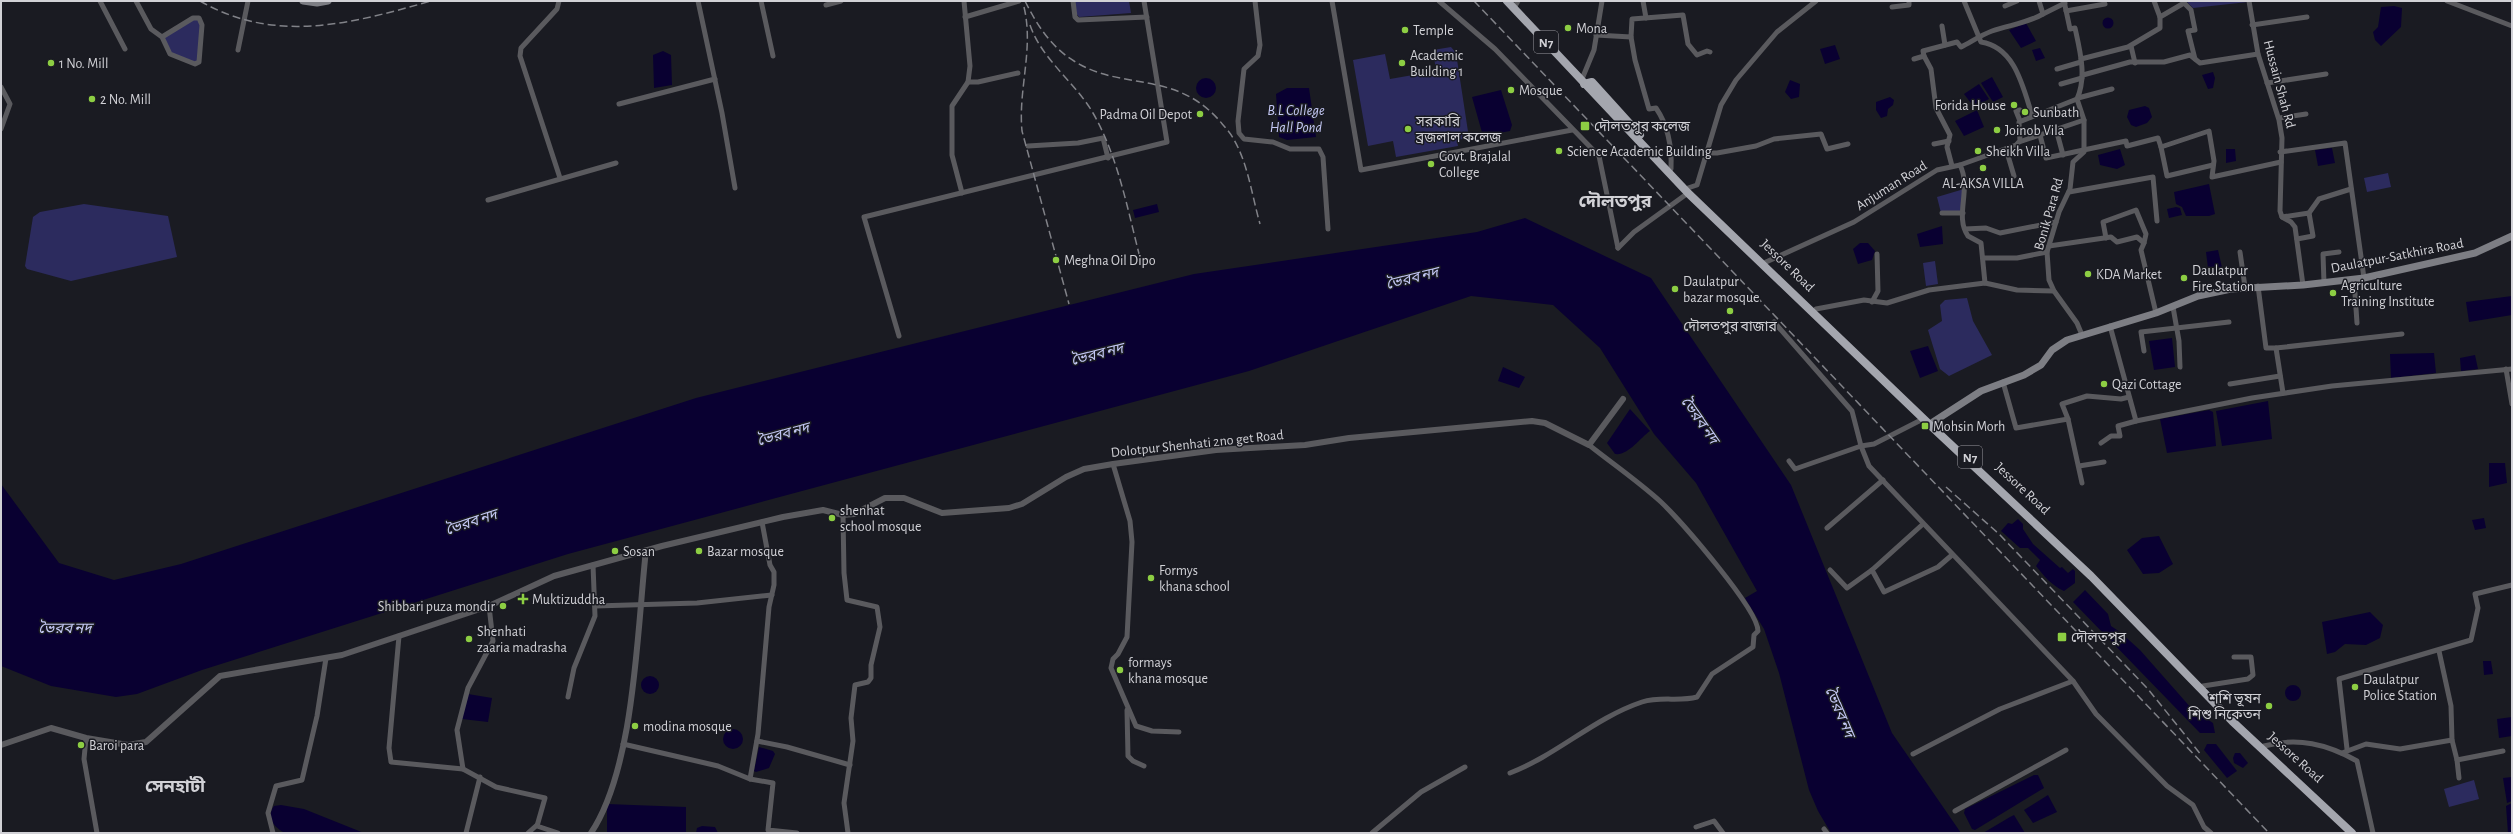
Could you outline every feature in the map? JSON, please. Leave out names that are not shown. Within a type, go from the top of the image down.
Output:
[{"type":"highway","name":"Jessore Road","points":[[1507,1],[1516,5],[1583,82],[1688,190],[1923,419],[2091,576],[2232,721],[2352,833]]},
{"type":"highway","name":"Jessore Road","points":[[1583,82],[1592,82],[1671,169],[1688,190],[1816,309],[2069,550],[2264,746],[2358,833]]},
{"type":"main road","points":[[303,1],[317,3],[328,1]]},
{"type":"main road","name":"Daulatpur-Satkhira Road","points":[[1933,422],[1981,391],[2024,375],[2040,365],[2052,350],[2067,340],[2156,313],[2198,296],[2246,287],[2303,285],[2354,280],[2474,253],[2512,236]]},
{"type":"street","points":[[100,1],[125,49]]},
{"type":"street","points":[[136,1],[151,29],[162,37],[172,56],[194,64],[199,62],[202,25],[199,18],[193,18],[162,37]]},
{"type":"street","points":[[238,50],[248,1]]},
{"type":"street","points":[[559,1],[557,9],[521,48],[520,56],[560,178]]},
{"type":"street","points":[[698,1],[715,79],[735,188]]},
{"type":"street","points":[[761,1],[773,56]]},
{"type":"street","points":[[826,5],[841,1]]},
{"type":"street","points":[[962,193],[952,155],[952,106],[968,82],[970,66],[964,1]]},
{"type":"street","points":[[965,17],[1019,1]]},
{"type":"street","points":[[1073,1],[1075,17],[1078,20],[1147,17]]},
{"type":"street","points":[[899,336],[864,218],[1167,142],[1144,1]]},
{"type":"street","points":[[1255,1],[1260,45],[1258,56],[1244,69],[1238,122],[1239,133],[1244,139],[1274,142],[1290,149],[1319,149],[1323,157],[1328,229]]},
{"type":"street","points":[[1332,1],[1362,170],[1572,130]]},
{"type":"street","points":[[1439,1],[1490,45],[1598,156],[1618,248],[1634,232],[1688,190],[1697,185],[1705,153],[1722,105],[1743,69],[1777,32],[1816,1]]},
{"type":"street","points":[[1583,82],[1594,50],[1602,1]]},
{"type":"street","points":[[1643,1],[1646,18]]},
{"type":"street","points":[[1892,7],[1909,5],[1909,1]]},
{"type":"street","points":[[1964,1],[1981,42],[1999,48],[2009,60],[2020,78],[2032,115]]},
{"type":"street","points":[[2005,6],[2017,1]]},
{"type":"street","points":[[2039,1],[2043,14]]},
{"type":"street","points":[[2057,69],[2081,60],[2131,46],[2160,28],[2160,17],[2154,1]]},
{"type":"street","name":"Hussain Shah Rd","points":[[2249,1],[2258,54],[2279,118],[2282,138],[2280,152],[2281,162],[2279,196],[2282,217]]},
{"type":"street","points":[[2447,1],[2512,26]]},
{"type":"street","points":[[1952,166],[1947,147],[1950,135],[1936,108],[1931,69],[1923,51],[1957,42],[1961,47],[1979,38],[2022,21],[2032,21],[2065,2],[2070,29],[2075,28],[2081,60],[2081,90],[2078,98],[2084,120],[2084,151]]},
{"type":"street","points":[[2160,17],[2184,2],[2191,10],[2195,30],[2188,32],[2195,59]]},
{"type":"street","points":[[2066,11],[2105,4]]},
{"type":"street","points":[[1671,169],[1672,147],[1667,129],[1656,108],[1649,109],[1635,60],[1631,37],[1632,19],[1683,15],[1688,44],[1697,55],[1707,51],[1710,52]]},
{"type":"street","points":[[2252,25],[2307,17]]},
{"type":"street","points":[[1942,26],[1945,45]]},
{"type":"street","points":[[1596,35],[1631,37]]},
{"type":"street","points":[[2131,46],[2135,63]]},
{"type":"street","points":[[2061,84],[2116,65],[2164,62],[2190,55],[2200,64],[2258,54]]},
{"type":"street","points":[[1914,59],[1924,56]]},
{"type":"street","points":[[968,82],[978,82],[1018,73]]},
{"type":"street","points":[[2267,83],[2326,74]]},
{"type":"street","points":[[619,104],[715,79]]},
{"type":"street","points":[[1,87],[10,104],[1,129]]},
{"type":"street","points":[[2020,121],[2078,98],[2112,89]]},
{"type":"street","points":[[2019,142],[2020,121],[2016,111],[2020,110]]},
{"type":"street","points":[[2279,118],[2306,114]]},
{"type":"street","name":"Anjuman Road","points":[[1766,262],[1854,222],[1937,170],[1960,165],[2006,149],[2019,142],[2084,120]]},
{"type":"street","points":[[2056,129],[2063,155]]},
{"type":"street","points":[[2161,147],[2209,131],[2214,161],[2212,177],[2281,162]]},
{"type":"street","points":[[1705,153],[1717,153],[1756,146],[1774,139],[1821,134],[1827,149],[1848,144]]},
{"type":"street","points":[[2040,135],[2046,158],[2126,141],[2127,146],[2158,138],[2167,176],[2213,166]]},
{"type":"street","points":[[1028,146],[1078,143],[1103,138],[1108,158]]},
{"type":"street","points":[[1934,144],[1949,141]]},
{"type":"street","points":[[2280,152],[2345,143],[2351,189],[2357,217],[2364,278]]},
{"type":"street","points":[[2006,149],[2014,176]]},
{"type":"street","name":"Bonik Para Rd","points":[[2054,291],[2049,280],[2049,246],[2056,222],[2069,192],[2073,162],[2084,151]]},
{"type":"street","points":[[488,200],[616,163]]},
{"type":"street","points":[[1960,165],[1966,185],[1963,213],[1965,229],[1968,236],[1981,243],[1985,283]]},
{"type":"street","points":[[2069,192],[2154,177],[2157,221]]},
{"type":"street","points":[[2297,238],[2313,236],[2309,213],[2319,198],[2351,189]]},
{"type":"street","points":[[2106,238],[2103,222],[2136,210],[2146,234],[2141,250],[2156,313]]},
{"type":"street","points":[[1942,213],[1963,213]]},
{"type":"street","points":[[2282,217],[2309,213]]},
{"type":"street","points":[[2282,217],[2291,222],[2295,228],[2303,285]]},
{"type":"street","points":[[1965,229],[1986,228],[2000,233],[2056,222]]},
{"type":"street","points":[[2049,246],[2111,237],[2117,242],[2137,237],[2144,243]]},
{"type":"street","points":[[1983,258],[2017,258],[2048,252]]},
{"type":"street","points":[[2240,252],[2246,287]]},
{"type":"street","points":[[2324,283],[2323,254],[2340,252]]},
{"type":"street","points":[[1872,302],[1878,291],[1877,254]]},
{"type":"street","points":[[2354,280],[2357,323]]},
{"type":"street","points":[[1816,309],[1856,301],[1887,303],[1929,290],[1985,283],[2017,290],[2054,291],[2078,323],[2082,335]]},
{"type":"street","points":[[2258,286],[2266,348],[2402,334]]},
{"type":"street","points":[[2173,307],[2177,328],[2180,367]]},
{"type":"street","points":[[1774,322],[1852,411],[1861,446],[1870,466],[1952,556],[2073,681],[2096,714],[2167,786],[2193,805],[2204,827],[2211,833]]},
{"type":"street","points":[[2144,351],[2141,332],[2229,322]]},
{"type":"street","points":[[2110,326],[2136,422]]},
{"type":"street","points":[[2276,348],[2283,393]]},
{"type":"street","points":[[2101,443],[2111,436],[2120,436],[2118,426],[2283,393],[2413,377],[2512,368]]},
{"type":"street","points":[[2506,369],[2512,404]]},
{"type":"street","points":[[2230,384],[2280,376]]},
{"type":"street","points":[[2003,382],[2016,428],[2068,419]]},
{"type":"street","points":[[2082,483],[2068,419],[2062,404],[2087,396],[2121,399],[2129,397]]},
{"type":"street","points":[[1510,773],[1533,764],[1603,720],[1637,704],[1658,698],[1686,699],[1697,697],[1712,674],[1753,647],[1754,635],[1758,631],[1755,622],[1739,592],[1661,503],[1589,445],[1623,399]]},
{"type":"street","points":[[1789,461],[1794,469],[1861,446],[1874,444],[1923,419]]},
{"type":"street","name":"Dolotpur Shenhati 2no get Road","points":[[1,745],[51,728],[86,738],[128,745],[146,742],[218,676],[342,655],[490,606],[554,576],[646,550],[762,522],[823,510],[843,515],[854,514],[885,498],[904,498],[942,513],[1009,508],[1022,504],[1072,475],[1084,470],[1113,464],[1216,450],[1305,445],[1349,438],[1532,421],[1544,423],[1589,445]]},
{"type":"street","points":[[2079,466],[2104,462]]},
{"type":"street","points":[[1113,464],[1130,521],[1132,542],[1127,637],[1113,659],[1110,668],[1127,709],[1136,726],[1152,731],[1179,732]]},
{"type":"street","points":[[1827,528],[1883,480]]},
{"type":"street","points":[[843,515],[844,573],[847,600],[877,607],[880,627],[871,665],[871,678],[868,682],[854,685],[851,718],[853,741],[844,803],[848,833]]},
{"type":"street","points":[[750,779],[757,741],[774,572],[770,565],[762,522]]},
{"type":"street","points":[[1830,570],[1847,588],[1872,570],[1923,524]]},
{"type":"street","points":[[591,833],[602,818],[617,774],[623,744],[646,550]]},
{"type":"street","points":[[1872,570],[1884,592],[1938,566],[1952,556]]},
{"type":"street","points":[[568,697],[574,668],[595,616],[593,565]]},
{"type":"street","points":[[2347,749],[2338,679],[2440,651],[2471,640],[2478,608],[2475,594],[2512,585]]},
{"type":"street","points":[[595,606],[640,606],[772,595]]},
{"type":"street","points":[[463,769],[457,730],[468,688],[493,641],[490,606]]},
{"type":"street","points":[[399,636],[389,748],[391,762],[463,769],[496,787],[546,798],[537,825],[528,833]]},
{"type":"street","points":[[2440,651],[2451,706],[2452,740],[2457,760],[2459,778]]},
{"type":"street","points":[[2203,686],[2248,679],[2253,675],[2251,656],[2234,657]]},
{"type":"street","points":[[272,833],[268,813],[276,786],[302,780],[317,716],[326,658]]},
{"type":"street","points":[[1912,754],[2000,709],[2073,681]]},
{"type":"street","points":[[1127,709],[1128,756],[1133,761],[1144,766]]},
{"type":"street","points":[[86,738],[84,759],[97,833]]},
{"type":"street","points":[[2342,753],[2347,749],[2366,744],[2400,749],[2452,740]]},
{"type":"street","points":[[757,741],[787,746],[850,765]]},
{"type":"street","points":[[2264,746],[2306,741],[2342,753],[2357,762],[2373,833]]},
{"type":"street","points":[[623,744],[718,766],[750,779],[773,783],[768,830],[797,833]]},
{"type":"street","points":[[1955,811],[2066,750]]},
{"type":"street","points":[[2457,760],[2503,751]]},
{"type":"street","points":[[1372,833],[1421,792],[1465,768]]},
{"type":"street","points":[[466,833],[480,777]]},
{"type":"street","points":[[1696,828],[1714,821],[1723,833]]},
{"type":"street","points":[[537,825],[558,833]]},
{"type":"shaded area","points":[[1074,1],[1129,1],[1131,13],[1079,17],[1076,13]]},
{"type":"shaded area","points":[[2186,1],[2248,1],[2248,2],[2193,8]]},
{"type":"shaded area","points":[[193,18],[201,21],[198,63],[172,55],[162,37]]},
{"type":"shaded area","points":[[1451,47],[1456,53],[1469,138],[1457,140],[1458,146],[1396,157],[1393,141],[1368,146],[1353,60],[1385,54],[1390,79],[1436,71],[1433,50]]},
{"type":"shaded area","points":[[2388,173],[2391,187],[2367,192],[2364,178]]},
{"type":"shaded area","points":[[1964,189],[1962,212],[1941,213],[1937,197]]},
{"type":"shaded area","points":[[84,204],[168,216],[177,257],[71,281],[27,269],[25,266],[33,217],[40,212]]},
{"type":"shaded area","points":[[1935,261],[1938,284],[1926,286],[1923,263]]},
{"type":"shaded area","points":[[1967,298],[1973,321],[1992,355],[1949,376],[1940,369],[1928,330],[1942,321],[1940,305],[1945,300]]},
{"type":"shaded area","points":[[2474,780],[2479,799],[2449,807],[2444,789]]},
{"type":"water","points":[[2394,6],[2402,8],[2401,27],[2381,46],[2375,40],[2373,32],[2378,27],[2381,7]]},
{"type":"water","points":[[2106,18],[2110,18],[2112,19],[2112,27],[2106,28],[2103,25],[2103,21]]},
{"type":"water","points":[[2026,23],[2036,41],[2021,48],[2009,30]]},
{"type":"water","points":[[1835,45],[1840,59],[1825,64],[1820,49]]},
{"type":"water","points":[[2040,48],[2045,58],[2036,61],[2032,50]]},
{"type":"water","points":[[663,51],[671,55],[672,85],[654,88],[653,55]]},
{"type":"water","points":[[2213,72],[2215,78],[2213,88],[2208,89],[2202,75]]},
{"type":"water","points":[[1992,77],[2003,97],[1993,102],[1981,83]]},
{"type":"water","points":[[1206,78],[1213,81],[1216,88],[1213,95],[1206,98],[1199,95],[1196,88],[1199,81]]},
{"type":"water","points":[[1790,80],[1800,84],[1799,97],[1791,99],[1785,92]]},
{"type":"water","points":[[1979,84],[1989,99],[1974,107],[1964,94]]},
{"type":"water","name":"B.L College Hall Pond","points":[[1287,88],[1309,88],[1316,137],[1287,140],[1279,137],[1276,94]]},
{"type":"water","points":[[1501,90],[1512,125],[1510,131],[1483,136],[1472,97]]},
{"type":"water","points":[[1890,97],[1894,100],[1893,105],[1888,109],[1887,116],[1881,118],[1876,110],[1876,102]]},
{"type":"water","points":[[2145,106],[2149,108],[2152,117],[2147,123],[2136,127],[2131,125],[2127,117],[2129,110]]},
{"type":"water","points":[[1977,110],[1984,127],[1964,136],[1955,121]]},
{"type":"water","points":[[2332,148],[2335,163],[2318,166],[2315,150]]},
{"type":"water","points":[[2120,149],[2125,165],[2117,169],[2100,165],[2098,155]]},
{"type":"water","points":[[2226,149],[2235,149],[2236,161],[2226,163]]},
{"type":"water","points":[[2209,184],[2215,214],[2209,216],[2186,216],[2182,207],[2176,204],[2174,192]]},
{"type":"water","points":[[1157,204],[1159,212],[1135,218],[1133,210]]},
{"type":"water","points":[[2176,207],[2180,208],[2182,215],[2169,218],[2167,209]]},
{"type":"water","name":"ভৈরব নদ","points":[[1525,218],[1651,278],[1791,485],[1892,733],[1961,833],[1831,833],[1818,811],[1809,790],[1779,673],[1764,629],[1745,598],[1757,591],[1696,483],[1654,434],[1600,348],[1553,305],[1471,296],[1249,371],[568,554],[202,670],[137,694],[116,697],[51,686],[1,666],[1,484],[59,563],[114,580],[181,564],[696,398],[1194,274],[1477,232]]},
{"type":"water","points":[[1942,226],[1943,244],[1920,247],[1917,234]]},
{"type":"water","points":[[1860,243],[1868,243],[1875,251],[1872,260],[1858,264],[1853,249]]},
{"type":"water","points":[[2218,250],[2223,272],[2209,276],[2206,252]]},
{"type":"water","points":[[2512,296],[2512,315],[2469,322],[2466,302]]},
{"type":"water","points":[[2172,338],[2175,367],[2154,370],[2149,341]]},
{"type":"water","points":[[1928,346],[1938,371],[1920,378],[1910,351]]},
{"type":"water","points":[[2434,353],[2436,373],[2391,378],[2390,354]]},
{"type":"water","points":[[2475,355],[2478,369],[2461,371],[2460,358]]},
{"type":"water","points":[[1503,367],[1525,377],[1519,388],[1498,381]]},
{"type":"water","points":[[2268,401],[2272,439],[2222,446],[2216,411]]},
{"type":"water","points":[[1630,409],[1650,431],[1625,452],[1615,454],[1607,443]]},
{"type":"water","points":[[2209,410],[2213,412],[2216,446],[2167,453],[2160,419]]},
{"type":"water","points":[[2489,463],[2505,463],[2507,483],[2489,487]]},
{"type":"water","points":[[2484,518],[2486,528],[2475,530],[2472,520]]},
{"type":"water","points":[[2018,519],[2023,524],[2023,529],[2033,544],[2060,568],[2062,567],[2068,573],[2073,569],[2075,571],[2075,583],[2064,591],[2055,586],[2036,566],[2040,560],[2028,548],[2020,548],[2001,531],[2008,523],[2012,524]]},
{"type":"water","points":[[2159,536],[2173,564],[2159,573],[2143,574],[2127,550],[2142,538]]},
{"type":"water","points":[[2085,590],[2108,614],[2111,626],[2140,650],[2192,709],[2213,723],[2215,733],[2200,733],[2073,602]]},
{"type":"water","points":[[2370,612],[2383,625],[2380,638],[2366,645],[2345,644],[2335,652],[2327,654],[2322,622]]},
{"type":"water","points":[[2483,661],[2491,661],[2493,674],[2484,675]]},
{"type":"water","points":[[650,676],[656,679],[659,685],[656,691],[650,694],[644,691],[641,685],[644,679]]},
{"type":"water","points":[[2293,685],[2299,687],[2301,693],[2299,699],[2293,701],[2287,699],[2285,693],[2287,687]]},
{"type":"water","points":[[468,694],[492,698],[488,722],[462,719]]},
{"type":"water","points":[[2512,717],[2512,736],[2499,738],[2497,719]]},
{"type":"water","points":[[733,729],[740,732],[743,739],[740,746],[733,749],[726,746],[723,739],[726,732]]},
{"type":"water","points":[[2207,744],[2216,744],[2237,771],[2227,778],[2204,750]]},
{"type":"water","points":[[759,747],[773,751],[775,754],[769,768],[756,772],[754,771]]},
{"type":"water","points":[[2235,753],[2240,753],[2248,763],[2243,768],[2234,763],[2233,758]]},
{"type":"water","points":[[2034,775],[2038,775],[2044,788],[1975,830],[1972,829],[1964,813],[1965,809]]},
{"type":"water","points":[[2512,777],[2512,801],[2507,803],[2503,778]]},
{"type":"water","points":[[2048,795],[2057,812],[2033,823],[2024,810]]},
{"type":"water","points":[[2512,803],[2512,833],[2508,833],[2506,806]]},
{"type":"water","points":[[607,804],[686,807],[686,833],[607,833]]},
{"type":"water","points":[[281,805],[304,809],[364,833],[285,833],[272,822],[271,818],[271,810],[274,806]]},
{"type":"water","points":[[2014,815],[2025,833],[1983,833],[2010,817]]},
{"type":"water","points":[[702,826],[715,827],[718,833],[696,833],[697,828]]},
{"type":"railway","points":[[200,1],[229,15],[257,23],[286,26],[315,26],[344,22],[431,1]]},
{"type":"railway","points":[[1025,1],[1034,19],[1045,35],[1058,49],[1074,61],[1092,70],[1110,76],[1165,87],[1183,93],[1201,104],[1218,119],[1228,130],[1238,148],[1249,180],[1260,224]]},
{"type":"railway","points":[[1474,1],[2269,833]]},
{"type":"railway","points":[[1024,7],[1027,23],[1027,54],[1021,115],[1022,131],[1069,304]]},
{"type":"railway","points":[[1030,25],[1035,38],[1042,49],[1086,102],[1102,131],[1123,190],[1143,269]]},
{"type":"railway","points":[[1946,487],[1999,534],[2148,689],[2202,756]]},
{"type":"place","name":"Mona","points":[[1568,28]]},
{"type":"place","name":"Temple","points":[[1405,30]]},
{"type":"place","name":"1 No. Mill","points":[[51,63]]},
{"type":"place","name":"Academic Building 1","points":[[1402,63]]},
{"type":"place","name":"Mosque","points":[[1511,90]]},
{"type":"place","name":"2 No. Mill","points":[[92,99]]},
{"type":"place","name":"Forida House","points":[[2014,105]]},
{"type":"place","name":"Sunbath","points":[[2025,112]]},
{"type":"place","name":"Padma Oil Depot","points":[[1200,114]]},
{"type":"place","name":"দৌলতপুর কলেজ","points":[[1585,126]]},
{"type":"place","name":"সরকারি ব্রজলাল কলেজ","points":[[1408,129]]},
{"type":"place","name":"Joinob Vila","points":[[1997,130]]},
{"type":"place","name":"Science Academic Building","points":[[1559,151]]},
{"type":"place","name":"Sheikh Villa","points":[[1978,151]]},
{"type":"place","name":"Govt. Brajalal College","points":[[1431,164]]},
{"type":"place","name":"AL-AKSA VILLA","points":[[1983,168]]},
{"type":"place","name":"Meghna Oil Dipo","points":[[1056,260]]},
{"type":"place","name":"KDA Market","points":[[2088,274]]},
{"type":"place","name":"Daulatpur Fire Station","points":[[2184,278]]},
{"type":"place","name":"Daulatpur bazar mosque","points":[[1675,289]]},
{"type":"place","name":"Agriculture Training Institute","points":[[2333,293]]},
{"type":"place","name":"দৌলতপুর বাজার","points":[[1730,311]]},
{"type":"place","name":"Qazi Cottage","points":[[2104,384]]},
{"type":"place","name":"Mohsin Morh","points":[[1925,426]]},
{"type":"place","name":"shenhat school mosque","points":[[832,518]]},
{"type":"place","name":"Sosan","points":[[615,551]]},
{"type":"place","name":"Bazar mosque","points":[[699,551]]},
{"type":"place","name":"Formys khana school","points":[[1151,578]]},
{"type":"place","name":"Muktizuddha","points":[[523,599]]},
{"type":"place","name":"Shibbari puza mondir","points":[[503,606]]},
{"type":"place","name":"দৌলতপুর","points":[[2062,637]]},
{"type":"place","name":"Shenhati zaaria madrasha","points":[[469,639]]},
{"type":"place","name":"formays khana mosque","points":[[1120,670]]},
{"type":"place","name":"Daulatpur Police Station","points":[[2355,687]]},
{"type":"place","name":"শশি ভূষন শিশু নিকেতন","points":[[2269,706]]},
{"type":"place","name":"modina mosque","points":[[635,726]]},
{"type":"place","name":"Baroi para","points":[[81,745]]},
{"type":"district","name":"দৌলতপুর","points":[[1615,201]]},
{"type":"district","name":"সেনহাটী","points":[[175,786]]}]
